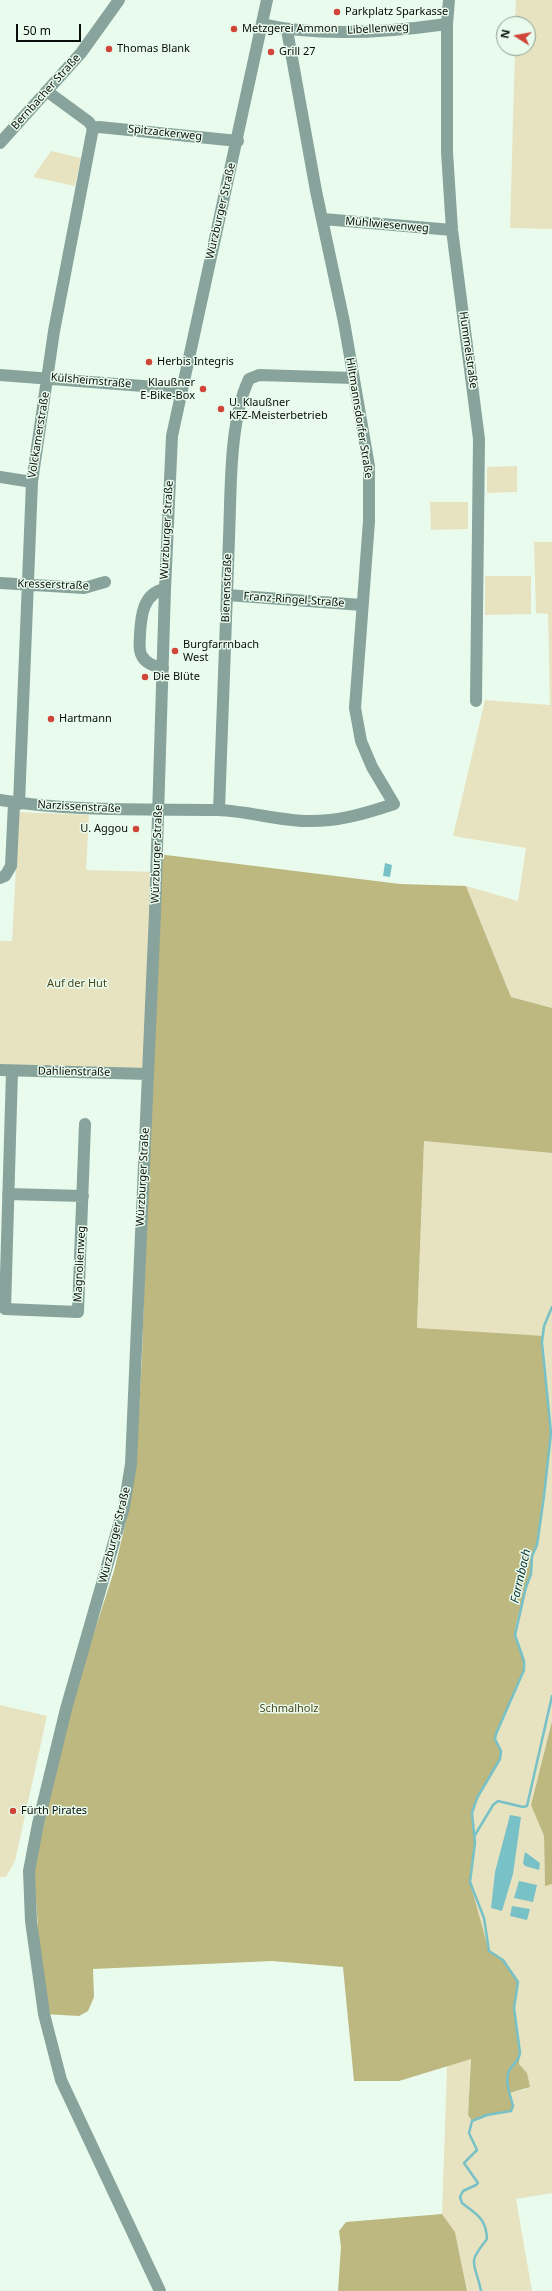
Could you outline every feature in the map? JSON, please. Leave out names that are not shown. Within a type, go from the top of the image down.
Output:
[{"type":"street","name":"Bernbacher Straße","points":[[0,143],[48,92],[81,53],[119,0]]},
{"type":"street","name":"Würzburger Straße","points":[[160,2291],[61,2080],[44,2014],[31,1921],[29,1871],[38,1824],[66,1709],[124,1508],[131,1464],[148,1074],[165,589],[172,436],[223,196],[238,141],[267,0]]},
{"type":"street","name":"Hummelstraße","points":[[449,0],[447,24],[447,152],[452,230],[479,439],[476,701]]},
{"type":"street","name":"Libellenweg","points":[[262,24],[287,30],[378,31],[447,24]]},
{"type":"street","name":"Hiltmannsdorfer Straße","points":[[287,30],[344,322],[369,466],[369,521],[355,698],[356,718],[361,741],[372,766],[394,804]]},
{"type":"street","points":[[48,92],[89,122],[93,128]]},
{"type":"street","name":"Spitzackerweg","points":[[93,128],[99,127],[238,141]]},
{"type":"street","name":"Volckamerstraße","points":[[0,878],[6,876],[11,866],[17,803],[29,586],[32,482],[68,252],[93,128]]},
{"type":"street","name":"Mühlwiesenweg","points":[[323,219],[452,230]]},
{"type":"street","name":"Külsheimstraße","points":[[0,375],[48,377],[182,389]]},
{"type":"street","name":"Bienenstraße","points":[[219,810],[227,594],[236,434],[243,391],[249,379],[258,375],[353,378]]},
{"type":"street","points":[[0,477],[32,482]]},
{"type":"street","name":"Kresserstraße","points":[[0,583],[29,586],[84,588],[105,582]]},
{"type":"street","points":[[163,668],[146,661],[141,655],[140,647],[141,617],[144,606],[153,593],[165,589]]},
{"type":"street","name":"Franz-Ringel-Straße","points":[[227,594],[362,605]]},
{"type":"street","name":"Narzissenstraße","points":[[0,800],[54,808],[219,810],[304,821],[331,821],[356,817],[394,804]]},
{"type":"street","name":"Dahlienstraße","points":[[6,1070],[148,1074]]},
{"type":"street","name":"Magnolienweg","points":[[6,1070],[8,1194],[5,1310],[78,1312],[86,1124]]},
{"type":"street","points":[[8,1194],[83,1196]]},
{"type":"green space","points":[[516,0],[552,0],[552,229],[510,228],[515,56],[536,56],[536,16],[515,16]]},
{"type":"green space","points":[[51,151],[81,158],[75,186],[33,177]]},
{"type":"green space","points":[[517,466],[517,492],[487,493],[487,467]]},
{"type":"green space","points":[[430,502],[468,502],[468,529],[431,530]]},
{"type":"green space","points":[[534,542],[552,542],[552,1008],[511,997],[466,886],[518,901],[526,848],[453,836],[485,700],[550,705],[548,614],[536,613]]},
{"type":"green space","points":[[485,576],[531,576],[531,614],[485,615]]},
{"type":"green space","name":"Auf der Hut","points":[[19,812],[89,815],[86,870],[157,872],[153,1073],[0,1067],[0,941],[12,941]]},
{"type":"green space","name":"Schmalholz","points":[[158,854],[400,884],[466,886],[511,997],[552,1008],[552,1153],[424,1141],[417,1328],[545,1336],[543,1336],[542,1342],[551,1433],[537,1545],[533,1557],[531,1575],[517,1620],[515,1634],[515,1638],[522,1654],[524,1670],[496,1734],[495,1739],[501,1751],[500,1759],[477,1798],[472,1812],[475,1843],[470,1882],[489,1951],[503,1960],[518,1982],[514,2008],[520,2053],[519,2064],[527,2073],[530,2087],[510,2093],[513,2106],[511,2111],[487,2115],[472,2121],[468,2115],[471,2059],[399,2081],[354,2081],[343,1967],[272,1961],[93,1969],[94,1997],[88,2011],[79,2016],[44,2014],[34,1871],[67,1716],[114,1571],[129,1509],[136,1464],[142,1356]]},
{"type":"green space","points":[[424,1141],[552,1153],[552,1721],[531,1805],[544,1836],[545,1885],[552,1884],[552,2193],[516,2199],[532,2291],[467,2291],[455,2232],[442,2214],[447,2066],[471,2058],[468,2115],[472,2121],[487,2115],[511,2111],[513,2106],[510,2093],[527,2089],[527,2073],[519,2064],[520,2053],[514,2008],[518,1982],[503,1960],[489,1951],[470,1882],[475,1843],[472,1813],[477,1798],[500,1759],[501,1751],[495,1739],[496,1734],[524,1670],[522,1654],[515,1638],[515,1634],[517,1620],[531,1575],[533,1557],[537,1545],[551,1433],[543,1336],[417,1329]]},
{"type":"green space","name":"Fürth Pirates","points":[[0,1705],[47,1716],[15,1861],[6,1877],[0,1877]]},
{"type":"green space","points":[[552,1721],[552,1884],[545,1886],[544,1836],[531,1805]]},
{"type":"green space","points":[[442,2214],[455,2232],[467,2291],[338,2291],[341,2247],[339,2231],[346,2222]]},
{"type":"water","points":[[385,863],[392,865],[390,877],[383,876]]},
{"type":"water","points":[[510,1815],[521,1817],[513,1874],[502,1911],[491,1908],[495,1872]]},
{"type":"water","points":[[525,1852],[540,1863],[539,1870],[525,1866],[523,1863]]},
{"type":"water","points":[[519,1881],[537,1885],[533,1902],[514,1898]]},
{"type":"water","points":[[512,1906],[530,1909],[527,1920],[510,1916]]},
{"type":"waterway","name":"Farrnbach","points":[[481,2291],[474,2259],[480,2247],[487,2239],[483,2222],[476,2214],[462,2203],[460,2197],[463,2191],[478,2183],[464,2163],[477,2150],[469,2133],[472,2121],[487,2115],[511,2111],[513,2106],[507,2079],[510,2069],[518,2059],[520,2053],[514,2008],[518,1982],[503,1960],[489,1951],[484,1918],[470,1882],[475,1843],[472,1813],[477,1798],[500,1759],[501,1751],[495,1739],[496,1734],[524,1670],[524,1661],[515,1635],[526,1587],[531,1574],[532,1556],[537,1545],[544,1496],[551,1433],[542,1342],[544,1326],[552,1307]]},
{"type":"waterway","name":"Farrnbach","points":[[475,1835],[493,1805],[498,1801],[523,1807],[527,1806],[552,1696]]},
{"type":"place","name":"Parkplatz Sparkasse","points":[[337,12]]},
{"type":"place","name":"Metzgerei Ammon","points":[[234,29]]},
{"type":"place","name":"Thomas Blank","points":[[109,49]]},
{"type":"place","name":"Grill 27","points":[[271,52]]},
{"type":"place","name":"Herbis Integris","points":[[149,362]]},
{"type":"place","name":"Klaußner E-Bike-Box","points":[[203,389]]},
{"type":"place","name":"U. Klaußner KFZ-Meisterbetrieb","points":[[221,409]]},
{"type":"place","name":"Burgfarrnbach West","points":[[175,651]]},
{"type":"place","name":"Die Blüte","points":[[145,677]]},
{"type":"place","name":"Hartmann","points":[[51,719]]},
{"type":"place","name":"U. Aggou","points":[[136,829]]},
{"type":"place","name":"Fürth Pirates","points":[[13,1811]]}]
